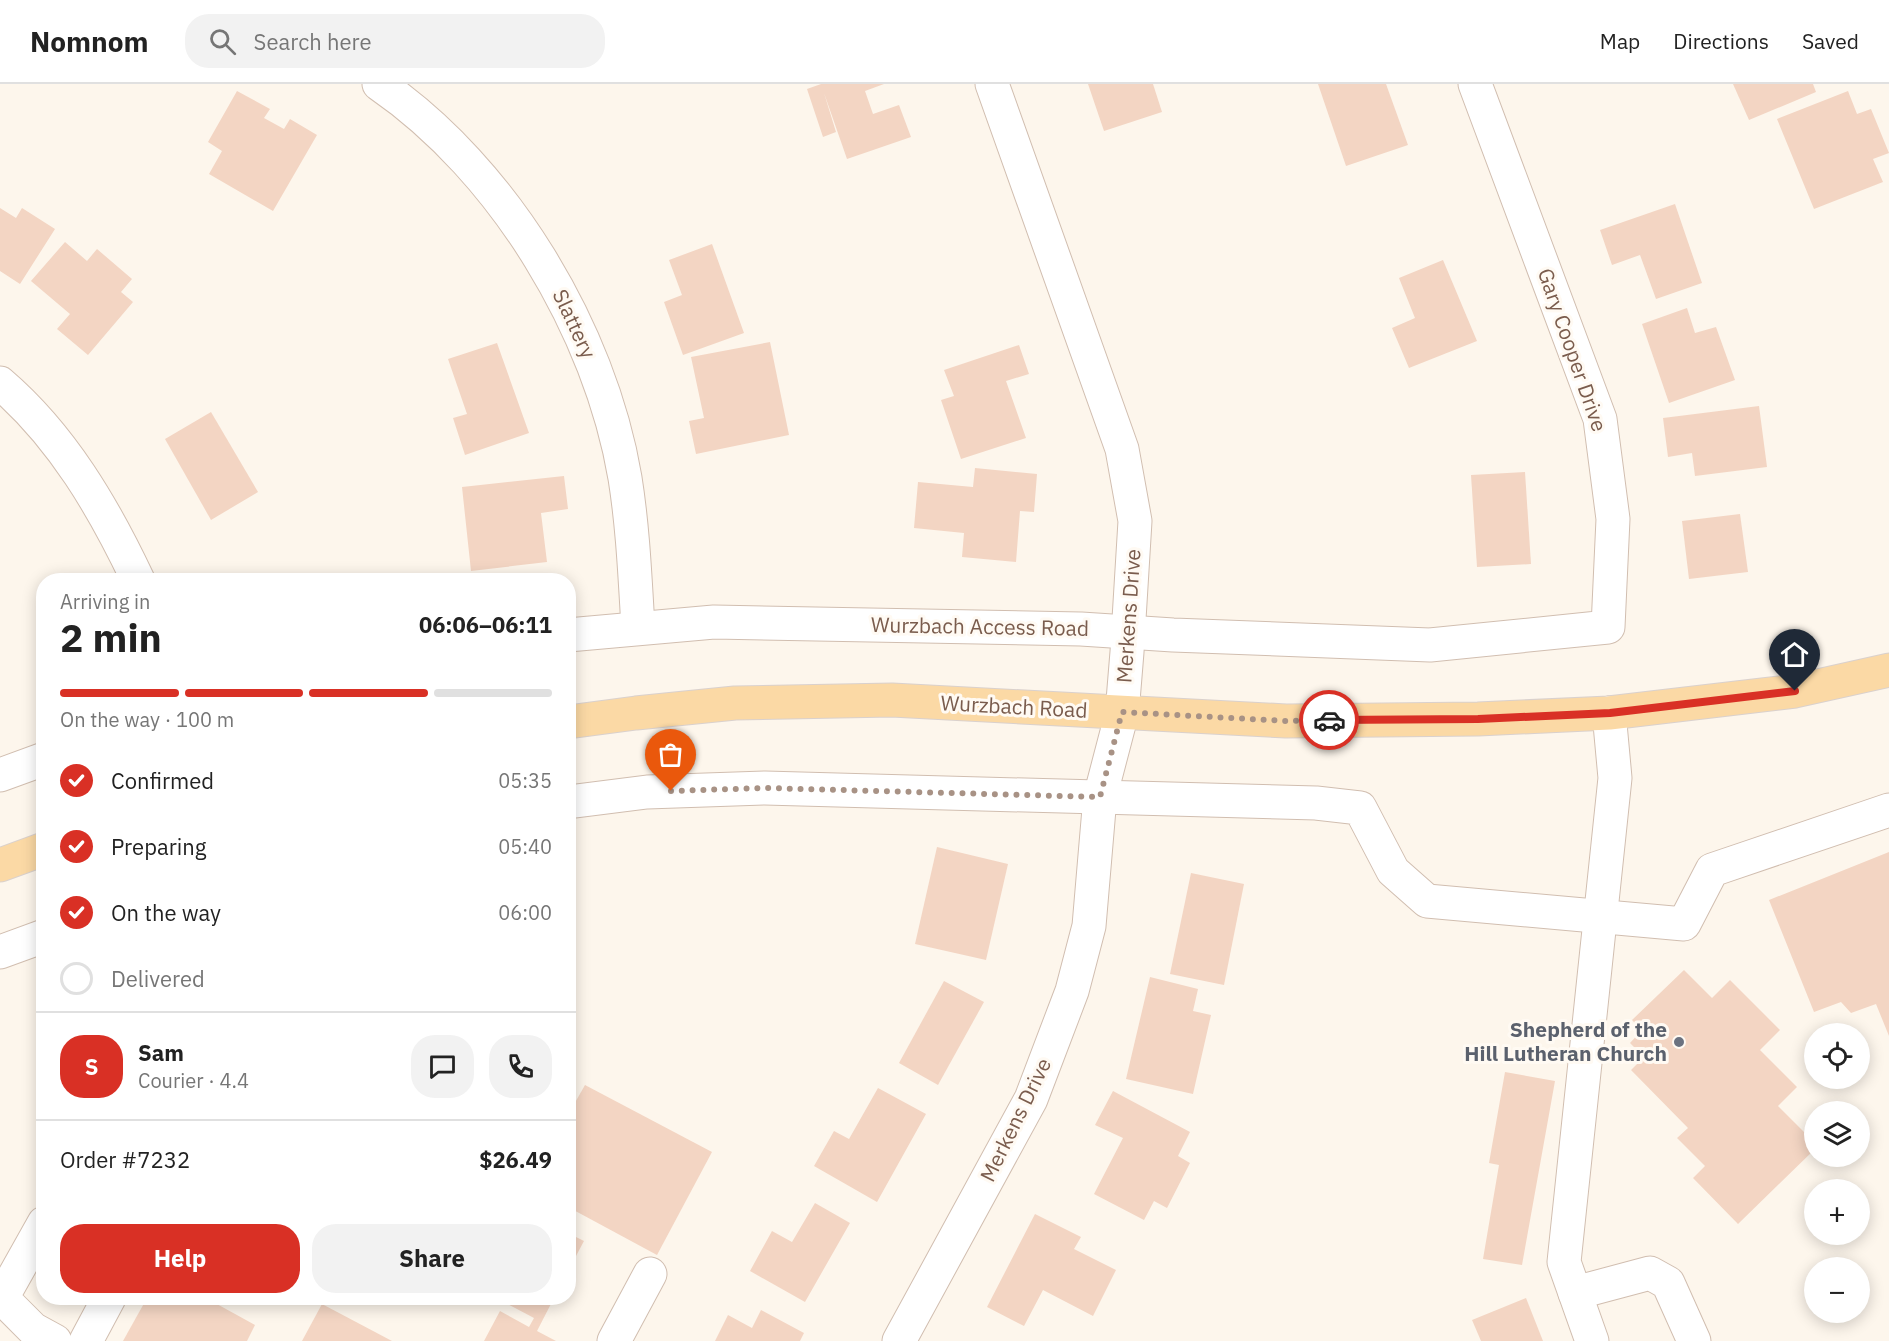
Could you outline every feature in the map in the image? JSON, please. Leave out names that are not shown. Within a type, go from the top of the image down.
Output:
[{"type":"main road","name":"Wurzbach Road","points":[[576,721],[735,704],[881,700],[1286,721],[1478,719],[1610,713],[1795,691],[1889,670]]},
{"type":"main road","points":[[0,865],[36,852]]},
{"type":"street","name":"Slattery","points":[[379,84],[441,136],[486,184],[526,236],[565,302],[588,351],[610,413],[625,476],[631,524],[638,627]]},
{"type":"street","name":"Merkens Drive","points":[[899,1341],[1031,1099],[1072,991],[1089,926],[1100,797],[1122,712],[1128,632],[1135,521],[1122,449],[992,84]]},
{"type":"street","name":"Gary Cooper Drive","points":[[1475,84],[1600,419],[1613,519],[1608,627]]},
{"type":"street","points":[[0,382],[47,432],[83,479],[114,530],[135,573]]},
{"type":"street","name":"Wurzbach Access Road","points":[[576,634],[714,622],[1081,629],[1430,645],[1608,627]]},
{"type":"street","points":[[1592,1341],[1564,1262],[1615,778],[1610,713]]},
{"type":"street","points":[[0,775],[36,762]]},
{"type":"street","points":[[576,801],[647,792],[765,788],[1316,803],[1360,807],[1393,871],[1427,901],[1684,924],[1712,870],[1889,810]]},
{"type":"street","points":[[0,952],[36,939]]},
{"type":"street","points":[[36,1237],[2,1298],[33,1329],[55,1341]]},
{"type":"street","points":[[1575,1293],[1650,1273],[1668,1283],[1694,1341]]},
{"type":"street","points":[[614,1341],[650,1274]]},
{"type":"street","points":[[86,1341],[104,1305]]},
{"type":"building","points":[[821,84],[884,84],[865,91],[873,114],[899,105],[911,137],[847,159],[824,93],[836,132],[823,137],[807,89]]},
{"type":"building","points":[[1088,84],[1153,84],[1162,112],[1104,131]]},
{"type":"building","points":[[1318,84],[1386,84],[1408,145],[1346,166]]},
{"type":"building","points":[[1733,84],[1813,84],[1816,92],[1749,120]]},
{"type":"building","points":[[237,91],[270,109],[264,118],[284,129],[290,119],[317,135],[273,211],[209,174],[222,151],[208,142]]},
{"type":"building","points":[[1848,91],[1857,114],[1871,109],[1889,153],[1873,159],[1883,182],[1814,209],[1777,119]]},
{"type":"building","points":[[1675,204],[1702,283],[1656,299],[1640,255],[1612,265],[1600,230]]},
{"type":"building","points":[[0,208],[16,218],[22,208],[55,229],[20,284],[0,271]]},
{"type":"building","points":[[65,242],[87,261],[97,249],[132,279],[121,292],[133,302],[88,355],[57,329],[70,314],[31,281]]},
{"type":"building","points":[[712,244],[744,333],[683,355],[664,302],[682,295],[669,260]]},
{"type":"building","points":[[1443,260],[1477,341],[1409,368],[1392,328],[1415,318],[1399,278]]},
{"type":"building","points":[[1687,308],[1695,333],[1716,327],[1735,380],[1669,403],[1642,324]]},
{"type":"building","points":[[770,342],[789,435],[696,454],[689,421],[704,418],[691,357]]},
{"type":"building","points":[[497,343],[529,433],[465,455],[453,418],[467,414],[448,359]]},
{"type":"building","points":[[1019,345],[1029,374],[1006,381],[1026,438],[961,459],[941,400],[954,396],[944,370]]},
{"type":"building","points":[[1759,406],[1767,467],[1695,476],[1692,453],[1668,457],[1663,418]]},
{"type":"building","points":[[211,412],[258,492],[211,520],[165,439]]},
{"type":"building","points":[[975,468],[1037,474],[1034,512],[1020,511],[1016,562],[962,557],[964,533],[914,528],[918,482],[973,487]]},
{"type":"building","points":[[1525,472],[1531,564],[1477,567],[1471,475]]},
{"type":"building","points":[[564,476],[568,509],[541,513],[547,562],[471,571],[462,487]]},
{"type":"building","points":[[1740,514],[1748,572],[1689,579],[1682,521]]},
{"type":"building","points":[[937,847],[1008,864],[986,960],[915,944]]},
{"type":"building","points":[[1889,852],[1889,1036],[1876,1004],[1851,1013],[1841,1002],[1814,1012],[1769,900]]},
{"type":"building","points":[[1191,873],[1244,884],[1224,985],[1170,974]]},
{"type":"building","points":[[1684,970],[1712,998],[1730,980],[1780,1030],[1760,1050],[1797,1087],[1778,1106],[1804,1132],[1804,1160],[1738,1224],[1693,1178],[1705,1166],[1677,1138],[1688,1128],[1631,1070],[1644,1057],[1630,1043],[1642,1030],[1632,1020]]},
{"type":"building","points":[[1150,977],[1198,989],[1193,1011],[1211,1015],[1193,1094],[1126,1079]]},
{"type":"building","points":[[944,981],[984,1002],[938,1085],[899,1063]]},
{"type":"building","points":[[1505,1072],[1555,1081],[1522,1265],[1483,1259],[1499,1165],[1489,1163]]},
{"type":"building","points":[[585,1085],[712,1152],[657,1255],[576,1211],[576,1101]]},
{"type":"building","points":[[878,1088],[926,1114],[877,1202],[814,1166],[834,1131],[849,1139]]},
{"type":"building","points":[[1113,1091],[1190,1132],[1178,1156],[1190,1163],[1167,1208],[1154,1201],[1144,1220],[1094,1194],[1123,1138],[1095,1125]]},
{"type":"building","points":[[815,1203],[850,1223],[805,1302],[750,1271],[772,1231],[792,1242]]},
{"type":"building","points":[[1035,1214],[1081,1237],[1074,1249],[1116,1270],[1093,1316],[1043,1290],[1024,1326],[987,1307]]},
{"type":"building","points":[[576,1237],[584,1241],[576,1256]]},
{"type":"building","points":[[1526,1298],[1543,1341],[1481,1341],[1472,1320]]},
{"type":"building","points":[[143,1305],[219,1305],[255,1325],[247,1341],[123,1341]]},
{"type":"building","points":[[321,1305],[324,1305],[392,1341],[302,1341]]},
{"type":"building","points":[[509,1305],[550,1305],[537,1331],[556,1341],[484,1341],[500,1311],[529,1327],[534,1318]]},
{"type":"building","points":[[761,1310],[804,1333],[800,1341],[715,1341],[728,1315],[752,1328]]},
{"type":"way so far","points":[[671,791],[765,788],[1100,797],[1122,712],[1286,721],[1329,720]]},
{"type":"place","name":"Shepherd of the Hill Lutheran Church","points":[[1679,1042]]},
{"type":"route","points":[[1329,720],[1478,719],[1610,713],[1795,691]]}]
